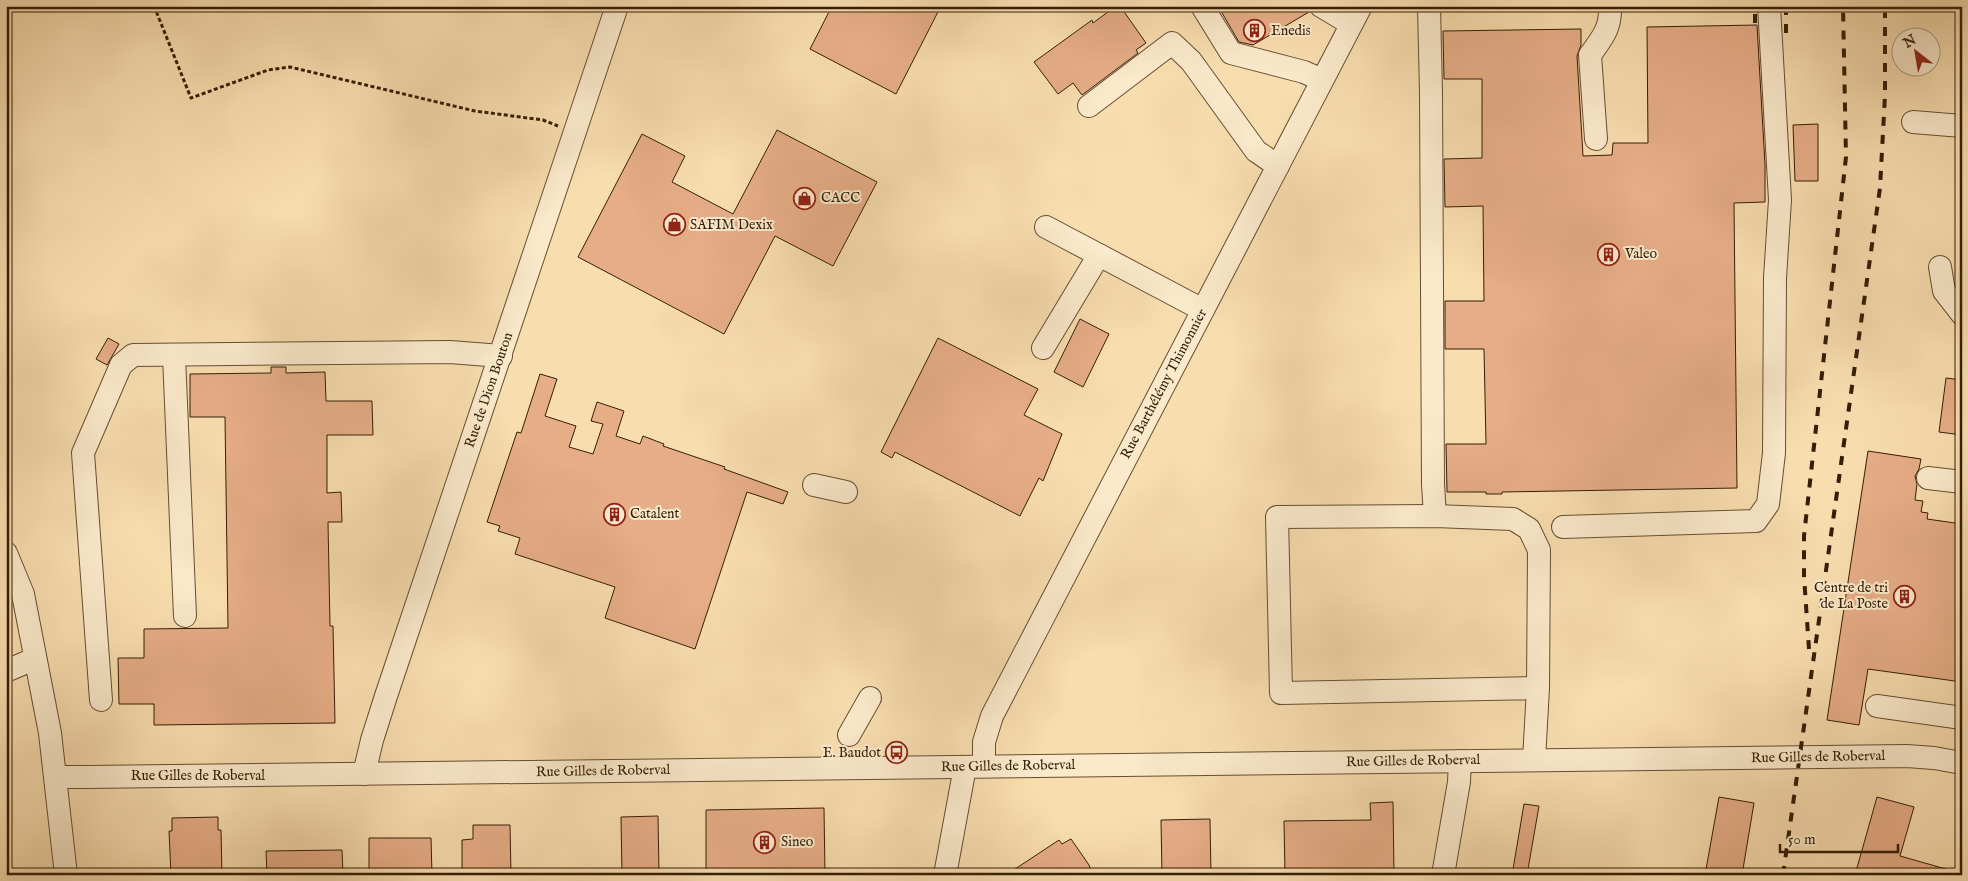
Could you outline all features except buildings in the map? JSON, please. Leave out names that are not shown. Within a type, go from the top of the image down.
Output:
[{"type":"street","name":"Rue de Dion Bouton","points":[[364,774],[378,722],[617,6]]},
{"type":"street","points":[[1202,6],[1231,53],[1304,72],[1322,80]]},
{"type":"street","points":[[1321,6],[1356,15]]},
{"type":"street","points":[[1428,6],[1431,103],[1433,474],[1435,516]]},
{"type":"street","points":[[1596,139],[1590,55],[1601,41],[1611,22],[1610,6]]},
{"type":"street","points":[[1563,526],[1756,521],[1768,504],[1774,452],[1775,278],[1780,200],[1769,6]]},
{"type":"street","name":"Rue Barthélémy Thimonnier","points":[[945,875],[974,766],[992,716],[1356,15]]},
{"type":"street","points":[[1089,106],[1172,43],[1191,61],[1256,151],[1278,166]]},
{"type":"street","points":[[1913,122],[1962,126]]},
{"type":"street","points":[[1046,227],[1203,310]]},
{"type":"street","points":[[1043,348],[1099,255]]},
{"type":"street","points":[[1940,267],[1944,291],[1962,314]]},
{"type":"street","points":[[101,700],[82,453],[121,365],[133,355],[450,352],[501,356]]},
{"type":"street","points":[[174,356],[185,616]]},
{"type":"street","points":[[1928,478],[1962,482]]},
{"type":"street","points":[[814,485],[846,492]]},
{"type":"street","points":[[1534,760],[1538,688],[1539,550],[1529,529],[1513,519],[1435,516],[1277,517],[1281,693],[1538,688]]},
{"type":"street","points":[[6,553],[23,594],[34,659],[50,733],[66,875]]},
{"type":"street","points":[[6,671],[34,659]]},
{"type":"street","points":[[849,735],[870,698]]},
{"type":"street","points":[[1877,706],[1962,718]]},
{"type":"street","name":"Rue Gilles de Roberval","points":[[56,782],[62,777],[1907,756],[1962,763]]},
{"type":"street","points":[[1443,875],[1459,782],[1460,761]]},
{"type":"path","points":[[154,6],[191,98],[268,70],[290,67],[474,111],[543,120],[575,132]]},
{"type":"railway","points":[[1755,6],[1755,23]]},
{"type":"railway","points":[[1786,6],[1786,35]]},
{"type":"railway","points":[[1809,649],[1804,576],[1804,536],[1846,157],[1843,6]]},
{"type":"railway","points":[[1783,875],[1880,188],[1885,95],[1885,6]]},
{"type":"place","name":"Enedis","points":[[1255,31]]},
{"type":"place","name":"CACC","points":[[805,198]]},
{"type":"place","name":"SAFIM Dexix","points":[[674,225]]},
{"type":"place","name":"Valeo","points":[[1609,254]]},
{"type":"place","name":"Catalent","points":[[614,514]]},
{"type":"place","name":"Centre de tri de La Poste","points":[[1904,596]]},
{"type":"place","name":"E. Baudot","points":[[897,753]]},
{"type":"place","name":"Sineo","points":[[765,842]]}]
